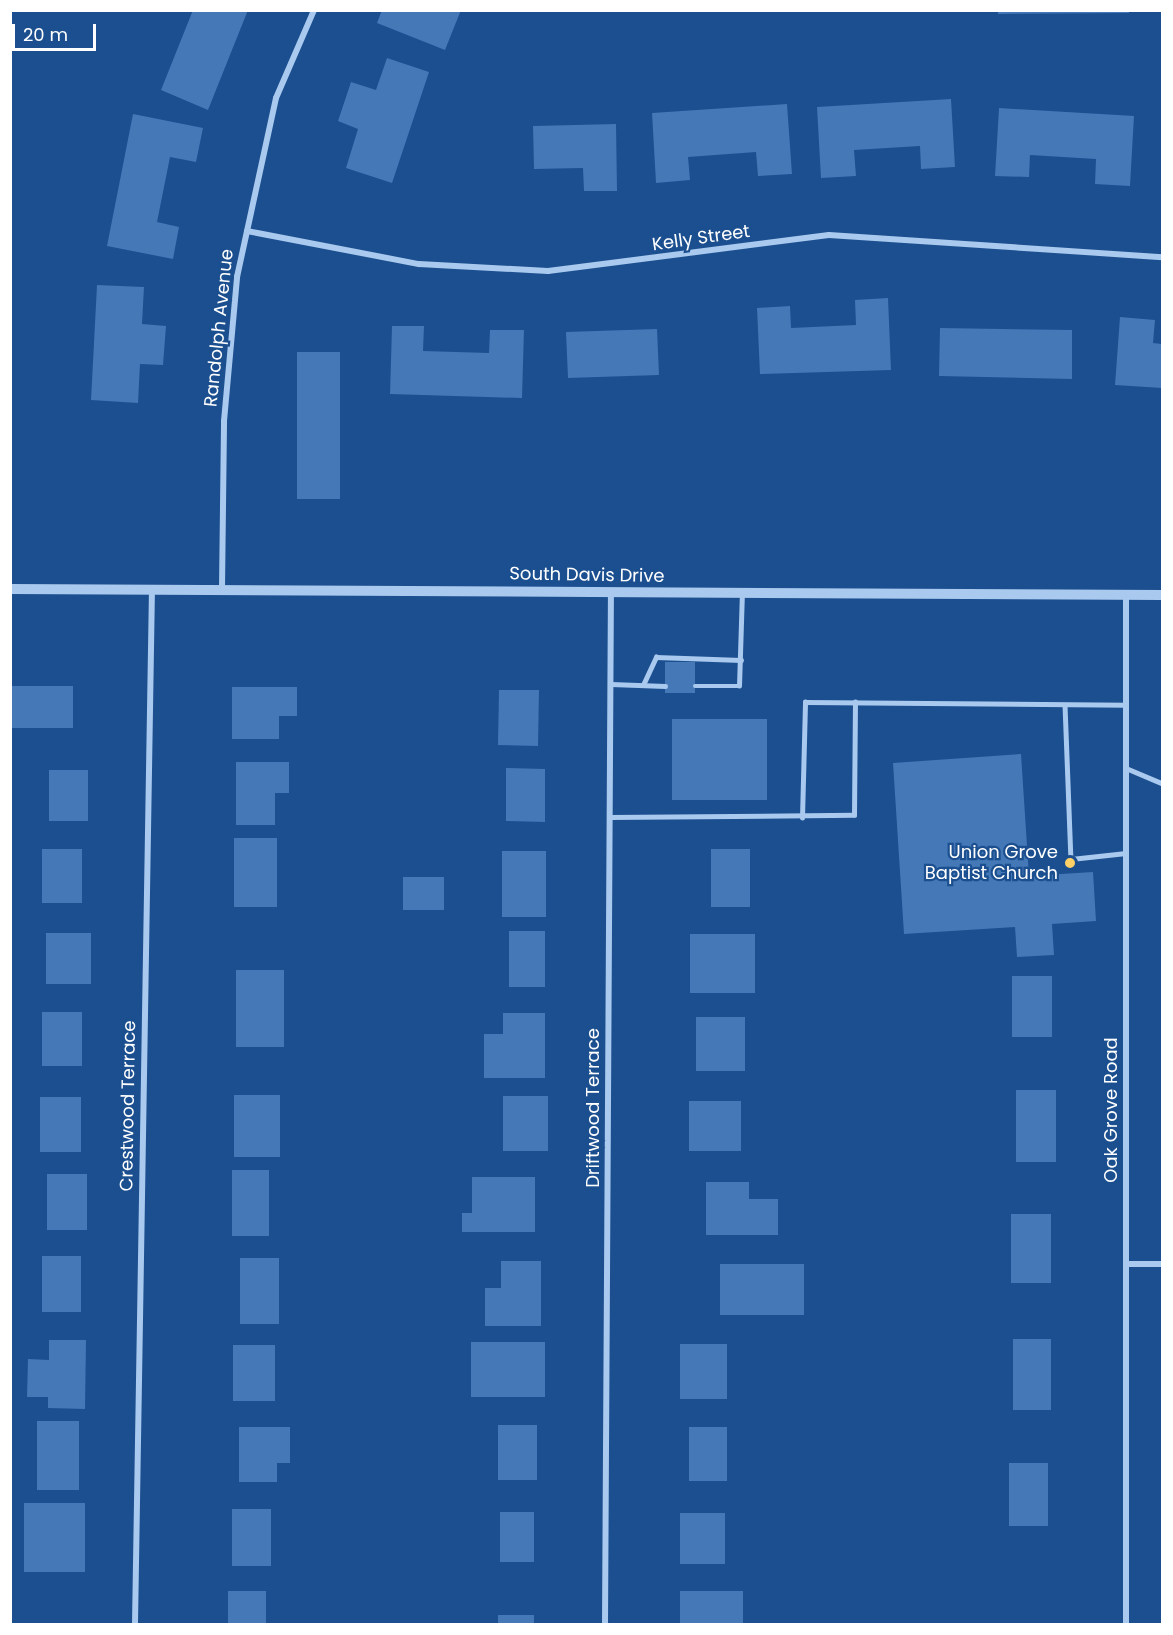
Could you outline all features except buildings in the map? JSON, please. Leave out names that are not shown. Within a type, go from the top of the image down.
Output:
[{"type":"street","name":"Randolph Avenue","points":[[222,588],[227,359],[246,231],[276,98],[314,10]]},
{"type":"street","name":"Kelly Street","points":[[246,231],[419,264],[548,271],[829,235],[1162,256]]},
{"type":"street","name":"Crestwood Terrace","points":[[135,1624],[152,588]]},
{"type":"street","name":"South Davis Drive","points":[[10,589],[222,588],[1162,595]]},
{"type":"street","name":"Driftwood Terrace","points":[[605,1624],[611,592]]},
{"type":"street","name":"Oak Grove Road","points":[[1126,595],[1126,1624]]},
{"type":"street","points":[[1126,1264],[1162,1264]]},
{"type":"lane","points":[[695,686],[739,686],[742,593]]},
{"type":"lane","points":[[643,685],[656,657],[741,660]]},
{"type":"lane","points":[[611,684],[665,686]]},
{"type":"lane","points":[[802,818],[805,702],[1126,705]]},
{"type":"lane","points":[[610,817],[802,818],[854,815],[855,702]]},
{"type":"lane","points":[[1065,705],[1071,859],[1126,853]]},
{"type":"lane","points":[[1126,768],[1162,783]]},
{"type":"place","name":"Union Grove Baptist Church","points":[[1070,863]]}]
